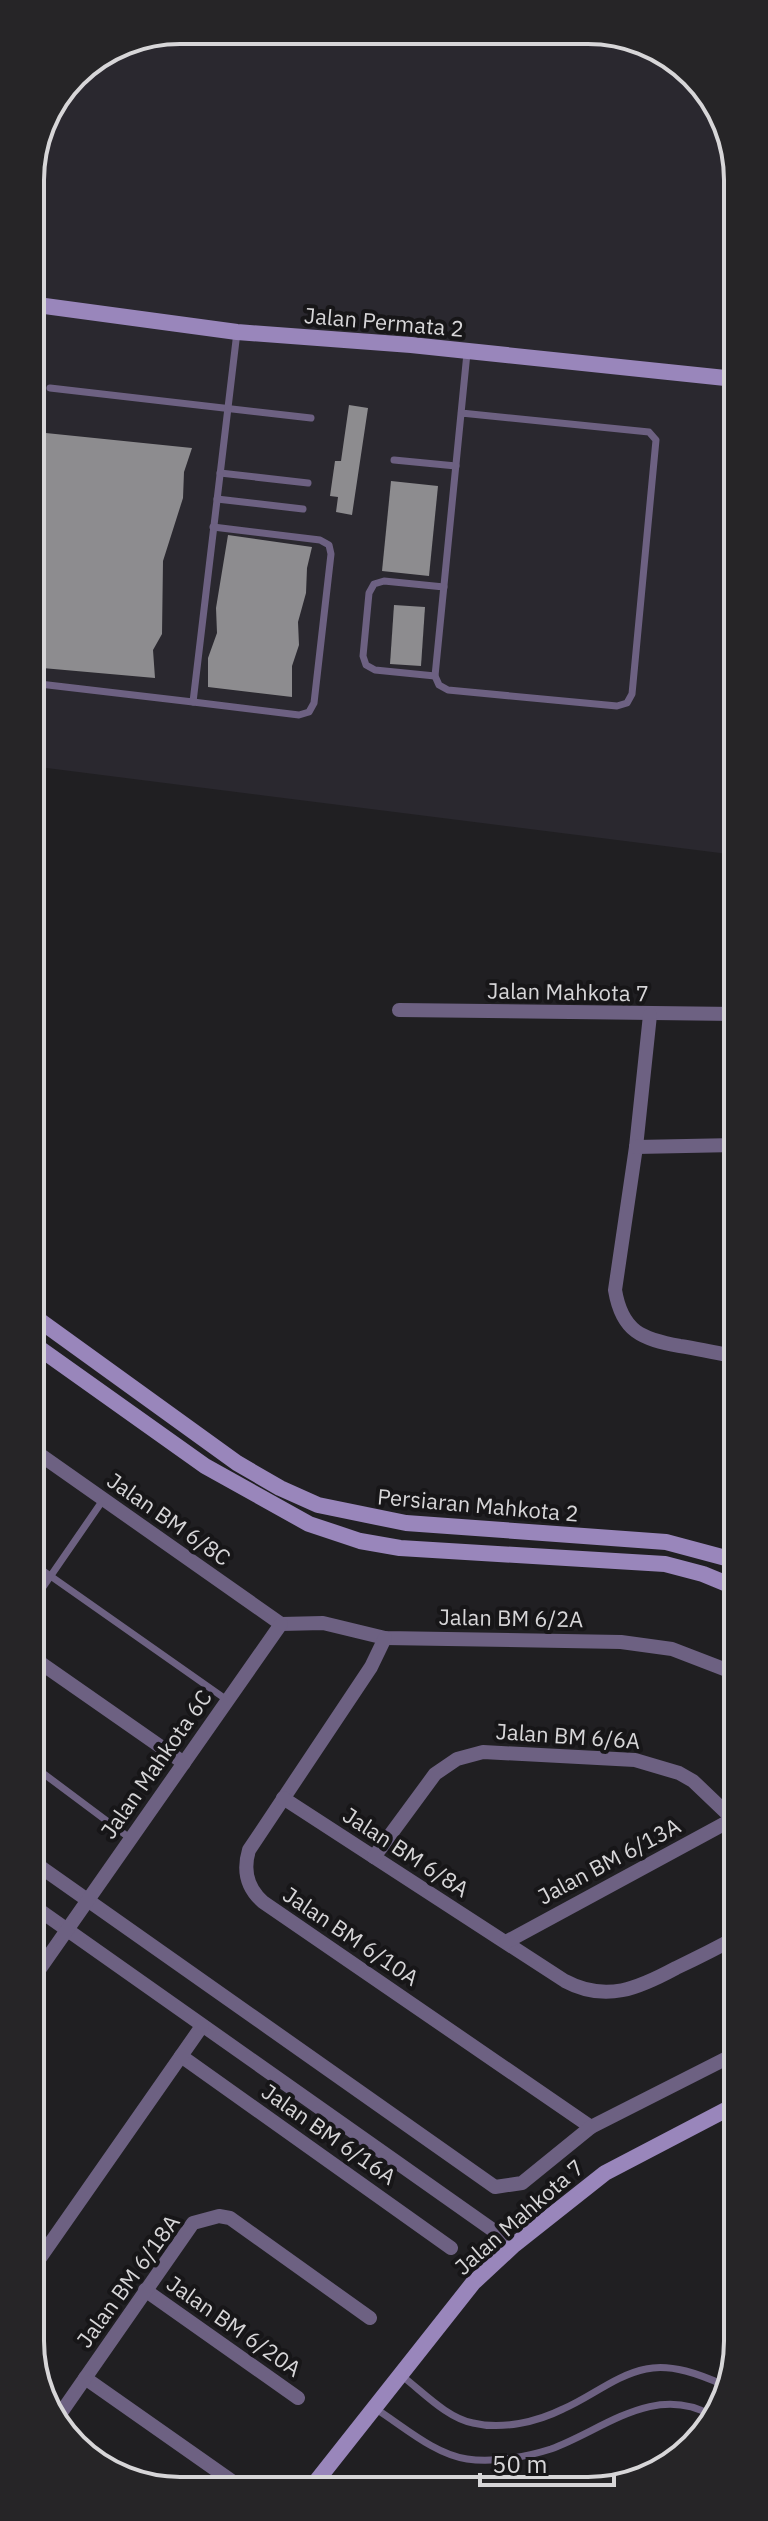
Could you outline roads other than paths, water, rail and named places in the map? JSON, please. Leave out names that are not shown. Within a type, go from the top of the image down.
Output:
[{"type":"main road","name":"Jalan Permata 2","points":[[44,306],[237,332],[467,350],[724,378]]},
{"type":"main road","name":"Persiaran Mahkota 2","points":[[44,1324],[237,1463],[280,1488],[318,1505],[406,1523],[666,1542],[724,1558]]},
{"type":"main road","name":"Persiaran Mahkota 2","points":[[44,1352],[205,1466],[309,1524],[360,1541],[400,1548],[665,1564],[724,1583]]},
{"type":"main road","name":"Jalan Mahkota 7","points":[[320,2477],[473,2283],[514,2245],[605,2173],[724,2111]]},
{"type":"street","name":"Jalan Mahkota 7","points":[[399,1010],[724,1014]]},
{"type":"street","points":[[650,1015],[636,1147],[615,1290],[622,1315],[629,1325],[650,1340],[724,1354]]},
{"type":"street","points":[[636,1147],[724,1145]]},
{"type":"street","name":"Jalan BM 6/8C","points":[[44,1458],[281,1624]]},
{"type":"street","name":"Jalan BM 6/2A","points":[[281,1624],[323,1623],[385,1638],[621,1642],[672,1649],[724,1669]]},
{"type":"street","name":"Jalan Mahkota 6C","points":[[44,1963],[281,1624]]},
{"type":"street","name":"Jalan BM 6/10A","points":[[385,1638],[371,1667],[247,1856],[248,1883],[254,1894],[591,2127]]},
{"type":"street","points":[[44,1665],[184,1763]]},
{"type":"street","name":"Jalan BM 6/6A","points":[[374,1857],[435,1774],[457,1759],[483,1752],[635,1760],[687,1777],[724,1810]]},
{"type":"street","name":"Jalan BM 6/8A","points":[[283,1798],[573,1986],[611,1993],[639,1987],[724,1944]]},
{"type":"street","name":"Jalan BM 6/13A","points":[[506,1942],[724,1827]]},
{"type":"street","points":[[44,1869],[495,2187],[522,2183],[591,2127],[724,2060]]},
{"type":"street","points":[[44,1913],[514,2245]]},
{"type":"street","points":[[44,2252],[202,2026]]},
{"type":"street","name":"Jalan BM 6/16A","points":[[181,2056],[451,2248]]},
{"type":"street","name":"Jalan BM 6/18A","points":[[63,2410],[190,2225],[223,2216],[230,2218],[370,2318]]},
{"type":"street","name":"Jalan BM 6/20A","points":[[145,2290],[298,2398]]},
{"type":"street","points":[[85,2378],[226,2477]]},
{"type":"lane","points":[[193,702],[237,332]]},
{"type":"lane","points":[[461,413],[649,432],[656,440],[632,694],[627,703],[602,705],[448,690],[439,685],[435,676],[467,350]]},
{"type":"lane","points":[[50,388],[311,418]]},
{"type":"lane","points":[[394,460],[456,466]]},
{"type":"lane","points":[[220,473],[308,483]]},
{"type":"lane","points":[[217,499],[303,509]]},
{"type":"lane","points":[[44,685],[299,715],[309,712],[314,703],[331,554],[329,545],[320,540],[213,527]]},
{"type":"lane","points":[[435,676],[375,670],[366,665],[363,656],[369,593],[374,584],[384,581],[444,587]]},
{"type":"lane","points":[[44,1586],[103,1500]]},
{"type":"lane","points":[[44,1571],[228,1700]]},
{"type":"lane","points":[[44,1774],[131,1839]]},
{"type":"lane","points":[[400,2375],[455,2416],[472,2423],[499,2426],[562,2410],[621,2377],[648,2368],[677,2369],[717,2383]]},
{"type":"lane","points":[[375,2408],[440,2450],[466,2459],[528,2456],[647,2406],[673,2403],[704,2411]]}]
